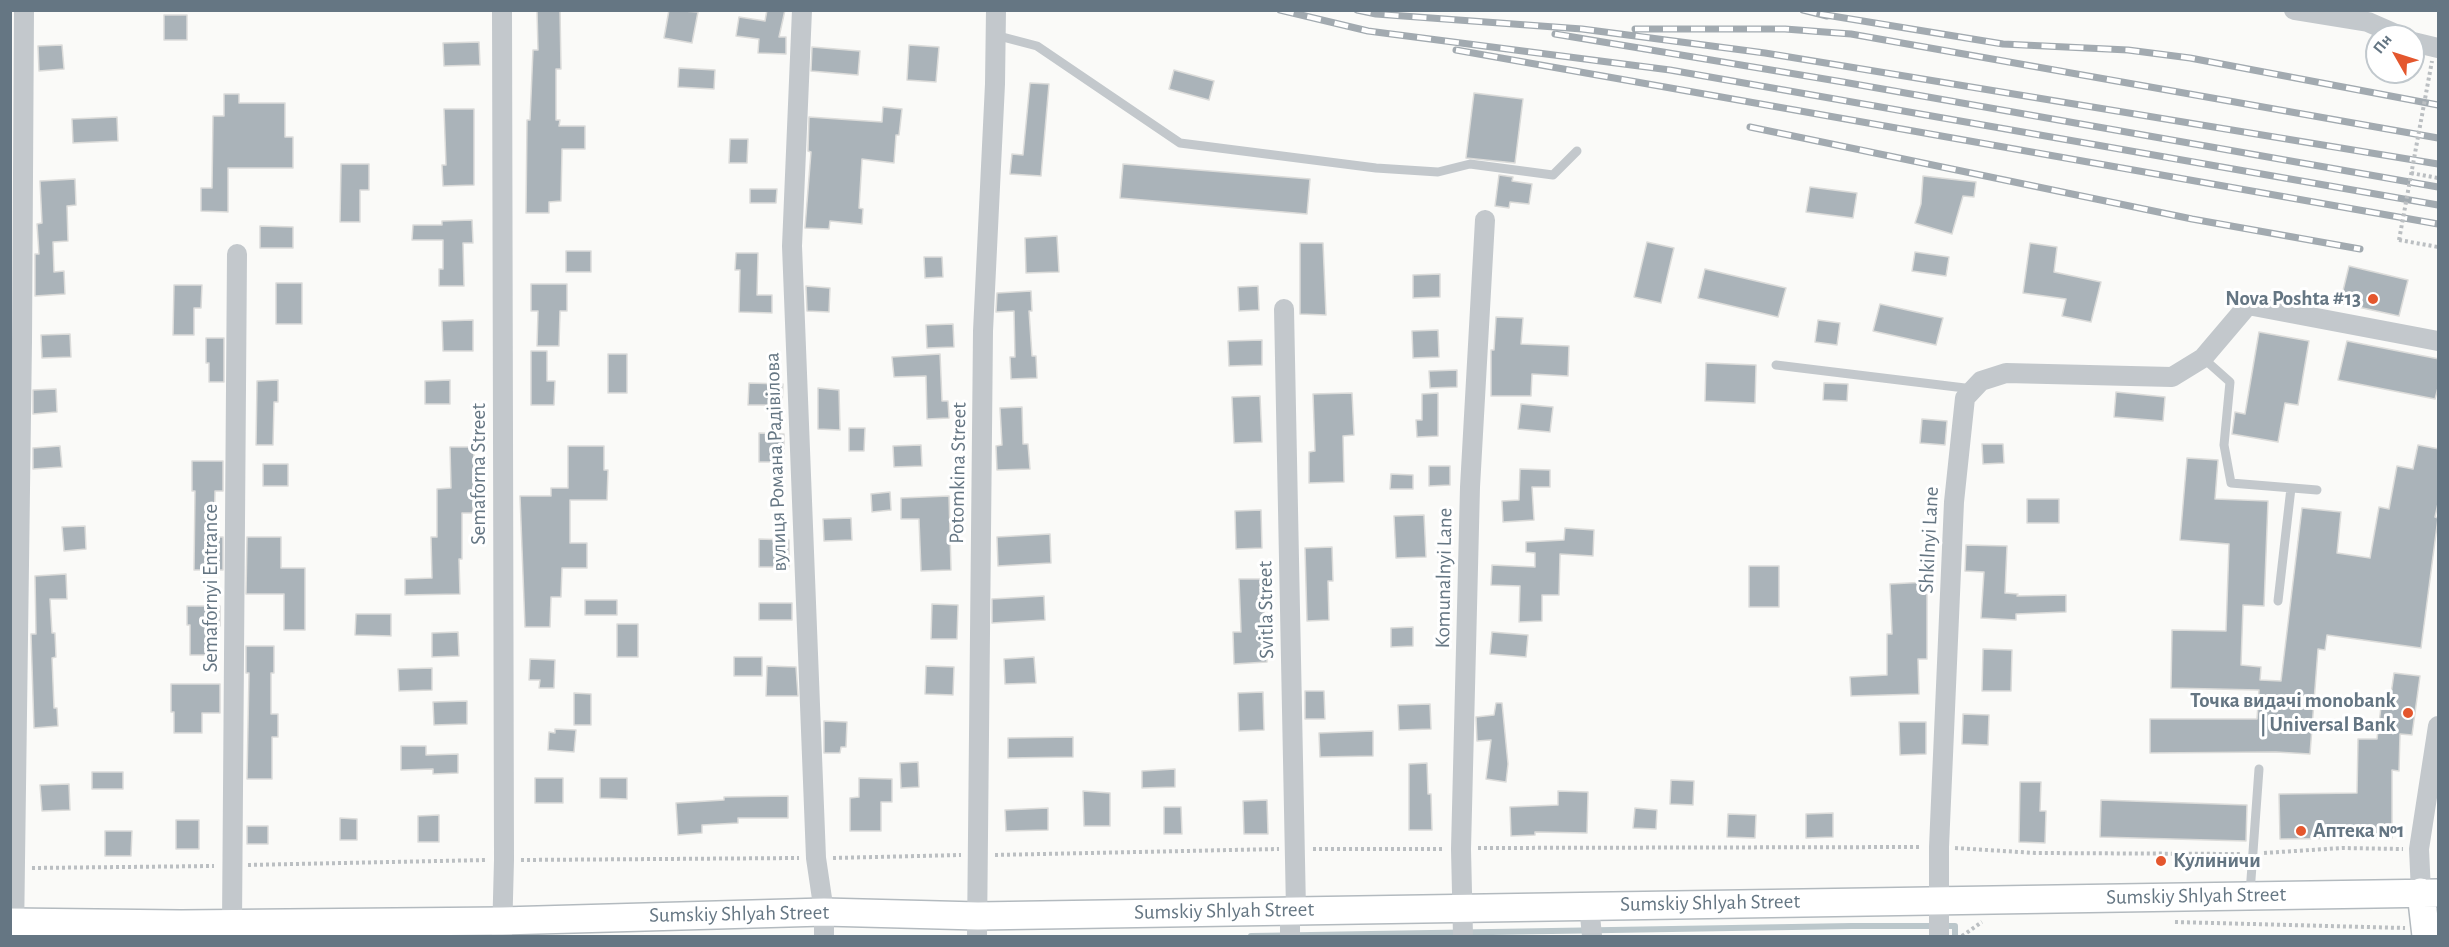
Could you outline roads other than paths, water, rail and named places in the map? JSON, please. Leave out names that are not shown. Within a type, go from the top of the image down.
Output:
[{"type":"main road","name":"Sumskiy Shlyah Street","points":[[13,927],[181,930],[232,923],[502,929],[824,924],[978,926],[1293,910],[2430,893]]},
{"type":"main road","points":[[2426,933],[2430,893]]},
{"type":"street","points":[[13,927],[16,341],[24,10]]},
{"type":"street","name":"Semaforna Street","points":[[502,10],[504,860],[502,929]]},
{"type":"street","name":"вулиця Романа Радівілова","points":[[802,10],[792,246],[816,858],[824,924]]},
{"type":"street","name":"Potomkina Street","points":[[978,926],[983,331],[996,84],[996,10]]},
{"type":"street","points":[[2294,10],[2373,24]]},
{"type":"street","name":"Komunalnyi Lane","points":[[1463,936],[1461,849],[1470,487],[1485,220]]},
{"type":"street","name":"Semafornyi Entrance","points":[[232,923],[237,254]]},
{"type":"street","points":[[1973,389],[1981,381],[2006,373],[2172,377],[2203,358],[2248,305],[2439,340]]},
{"type":"street","name":"Svitla Street","points":[[1284,309],[1295,849],[1290,936]]},
{"type":"street","name":"Shkilnyi Lane","points":[[1939,936],[1939,846],[1954,502],[1965,398],[1973,389]]},
{"type":"street","points":[[2430,893],[2419,849],[2439,726]]},
{"type":"street","points":[[1589,905],[1592,936]]},
{"type":"lane","points":[[995,35],[1036,46],[1180,143],[1376,168],[1438,172],[1470,164],[1553,175],[1577,151]]},
{"type":"lane","points":[[2203,358],[2230,382],[2224,445],[2231,483],[2318,490]]},
{"type":"lane","points":[[1776,365],[1973,389]]},
{"type":"lane","points":[[2278,601],[2291,488]]},
{"type":"lane","points":[[2250,895],[2259,768]]},
{"type":"waterway","points":[[1251,936],[1852,926],[1955,926],[1955,936]]},
{"type":"railway","points":[[1280,10],[1368,31],[1670,70],[2438,205]]},
{"type":"railway","points":[[1357,10],[1376,14],[1582,29],[1765,53],[2438,164]]},
{"type":"railway","points":[[1803,10],[1827,16]]},
{"type":"railway","points":[[1820,14],[2003,44],[2128,50],[2190,58],[2438,105]]},
{"type":"railway","points":[[1635,29],[1785,29],[1851,34],[2438,138]]},
{"type":"railway","points":[[1555,34],[1843,82],[2438,187]]},
{"type":"railway","points":[[1456,50],[2438,224]]},
{"type":"railway","points":[[1750,127],[2192,219],[2360,249]]},
{"type":"place","name":"Nova Poshta #13","points":[[2373,299]]},
{"type":"place","name":"Точка видачі monobank | Universal Bank","points":[[2408,713]]},
{"type":"place","name":"Аптека №1","points":[[2301,831]]},
{"type":"place","name":"Кулиничи","points":[[2161,861]]}]
